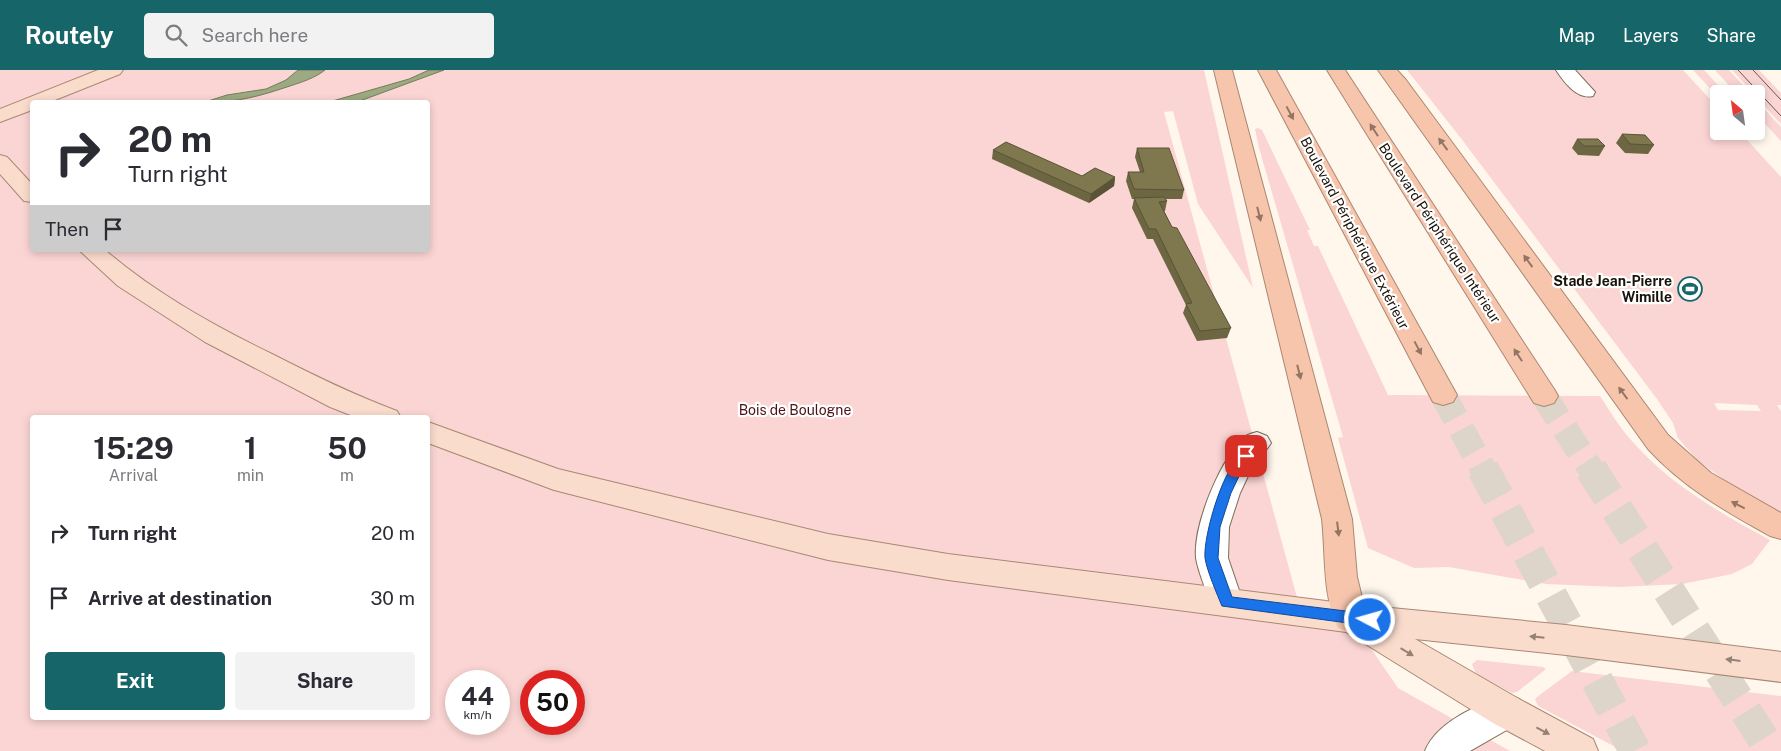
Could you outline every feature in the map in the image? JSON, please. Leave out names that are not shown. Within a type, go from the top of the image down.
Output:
[{"type":"highway","points":[[1223,70],[1337,519],[1343,591],[1350,618]]},
{"type":"highway","name":"Boulevard Périphérique Extérieur","points":[[1267,70],[1443,396]]},
{"type":"highway","name":"Boulevard Périphérique Intérieur","points":[[1336,70],[1544,396]]},
{"type":"highway","points":[[1387,70],[1400,84],[1658,442],[1675,461],[1698,480],[1725,498],[1781,527]]},
{"type":"main road","points":[[40,100],[114,70]]},
{"type":"main road","points":[[0,116],[30,104]]},
{"type":"main road","points":[[0,161],[30,194]]},
{"type":"main road","points":[[93,252],[126,281],[214,336],[340,400],[379,415]]},
{"type":"main road","points":[[430,433],[554,479],[828,547],[948,567],[1350,618],[1566,640],[1781,667]]},
{"type":"main road","points":[[1350,618],[1506,712],[1580,751]]},
{"type":"lane","points":[[1565,70],[1586,92]]},
{"type":"lane","points":[[1227,602],[1212,558],[1214,527],[1225,493],[1236,470],[1257,443]]},
{"type":"lane","points":[[1443,751],[1463,734],[1506,712]]},
{"type":"green space","name":"Bois de Boulogne","points":[[0,70],[1204,70],[1253,288],[1198,204],[1173,111],[1164,112],[1301,612],[1350,618],[1398,688],[1510,751],[0,751]]},
{"type":"green space","name":"Stade Jean-Pierre Wimille","points":[[1407,70],[1683,70],[1710,99],[1710,140],[1747,140],[1781,177],[1781,405],[1777,405],[1781,411],[1781,512],[1736,488],[1698,461],[1678,438],[1673,423],[1657,399],[1460,137]],"holes":[[[1714,403],[1757,405],[1761,411],[1718,410]]]},
{"type":"green space","points":[[1693,70],[1704,70],[1718,85],[1710,85],[1710,88]]},
{"type":"green space","points":[[1715,70],[1729,70],[1743,85],[1729,85]]},
{"type":"green space","points":[[1732,70],[1759,70],[1781,93],[1781,124],[1765,107],[1765,85],[1746,85]]},
{"type":"green space","points":[[1765,110],[1781,127],[1781,141],[1765,124]]},
{"type":"green space","points":[[1255,129],[1262,130],[1310,230],[1307,230],[1314,246],[1318,246],[1388,395],[1600,396],[1627,435],[1646,456],[1678,484],[1714,508],[1770,540],[1752,564],[1732,574],[1682,584],[1618,587],[1546,584],[1449,567],[1414,568],[1368,548],[1338,438],[1343,437],[1259,148]]},
{"type":"green space","points":[[1477,660],[1543,667],[1546,669],[1517,692],[1512,693],[1475,672],[1472,664]]},
{"type":"green space","points":[[1572,671],[1781,696],[1781,751],[1623,751],[1538,706],[1535,699]]},
{"type":"shaded area","points":[[298,70],[325,70],[304,81],[258,96],[238,100],[211,100],[227,95],[266,89],[286,80]]},
{"type":"shaded area","points":[[429,70],[444,70],[362,100],[336,100],[409,79]]},
{"type":"building","points":[[1622,134],[1645,135],[1654,145],[1630,144]]},
{"type":"building","points":[[1577,139],[1598,139],[1605,146],[1584,146]]},
{"type":"building","points":[[1006,142],[1082,176],[1095,168],[1115,177],[1091,194],[993,150]]},
{"type":"building","points":[[1137,148],[1169,148],[1184,190],[1134,189],[1128,172],[1144,172]]},
{"type":"building","points":[[1164,197],[1167,201],[1159,202],[1172,227],[1177,228],[1231,328],[1200,331],[1186,304],[1192,303],[1156,229],[1149,229],[1134,198]]},
{"type":"tunnel","points":[[1443,395],[1484,471]]},
{"type":"tunnel","points":[[1544,396],[1592,471]]},
{"type":"tunnel","points":[[1483,469],[1635,751]]},
{"type":"tunnel","points":[[1591,469],[1771,751]]},
{"type":"tram line","points":[[1738,70],[1781,116]]},
{"type":"tram line","points":[[1753,70],[1781,100]]},
{"type":"place","name":"Stade Jean-Pierre Wimille","points":[[1690,289]]},
{"type":"route","points":[[1246,456],[1236,470],[1225,493],[1214,527],[1212,558],[1227,602],[1370,620]]}]
